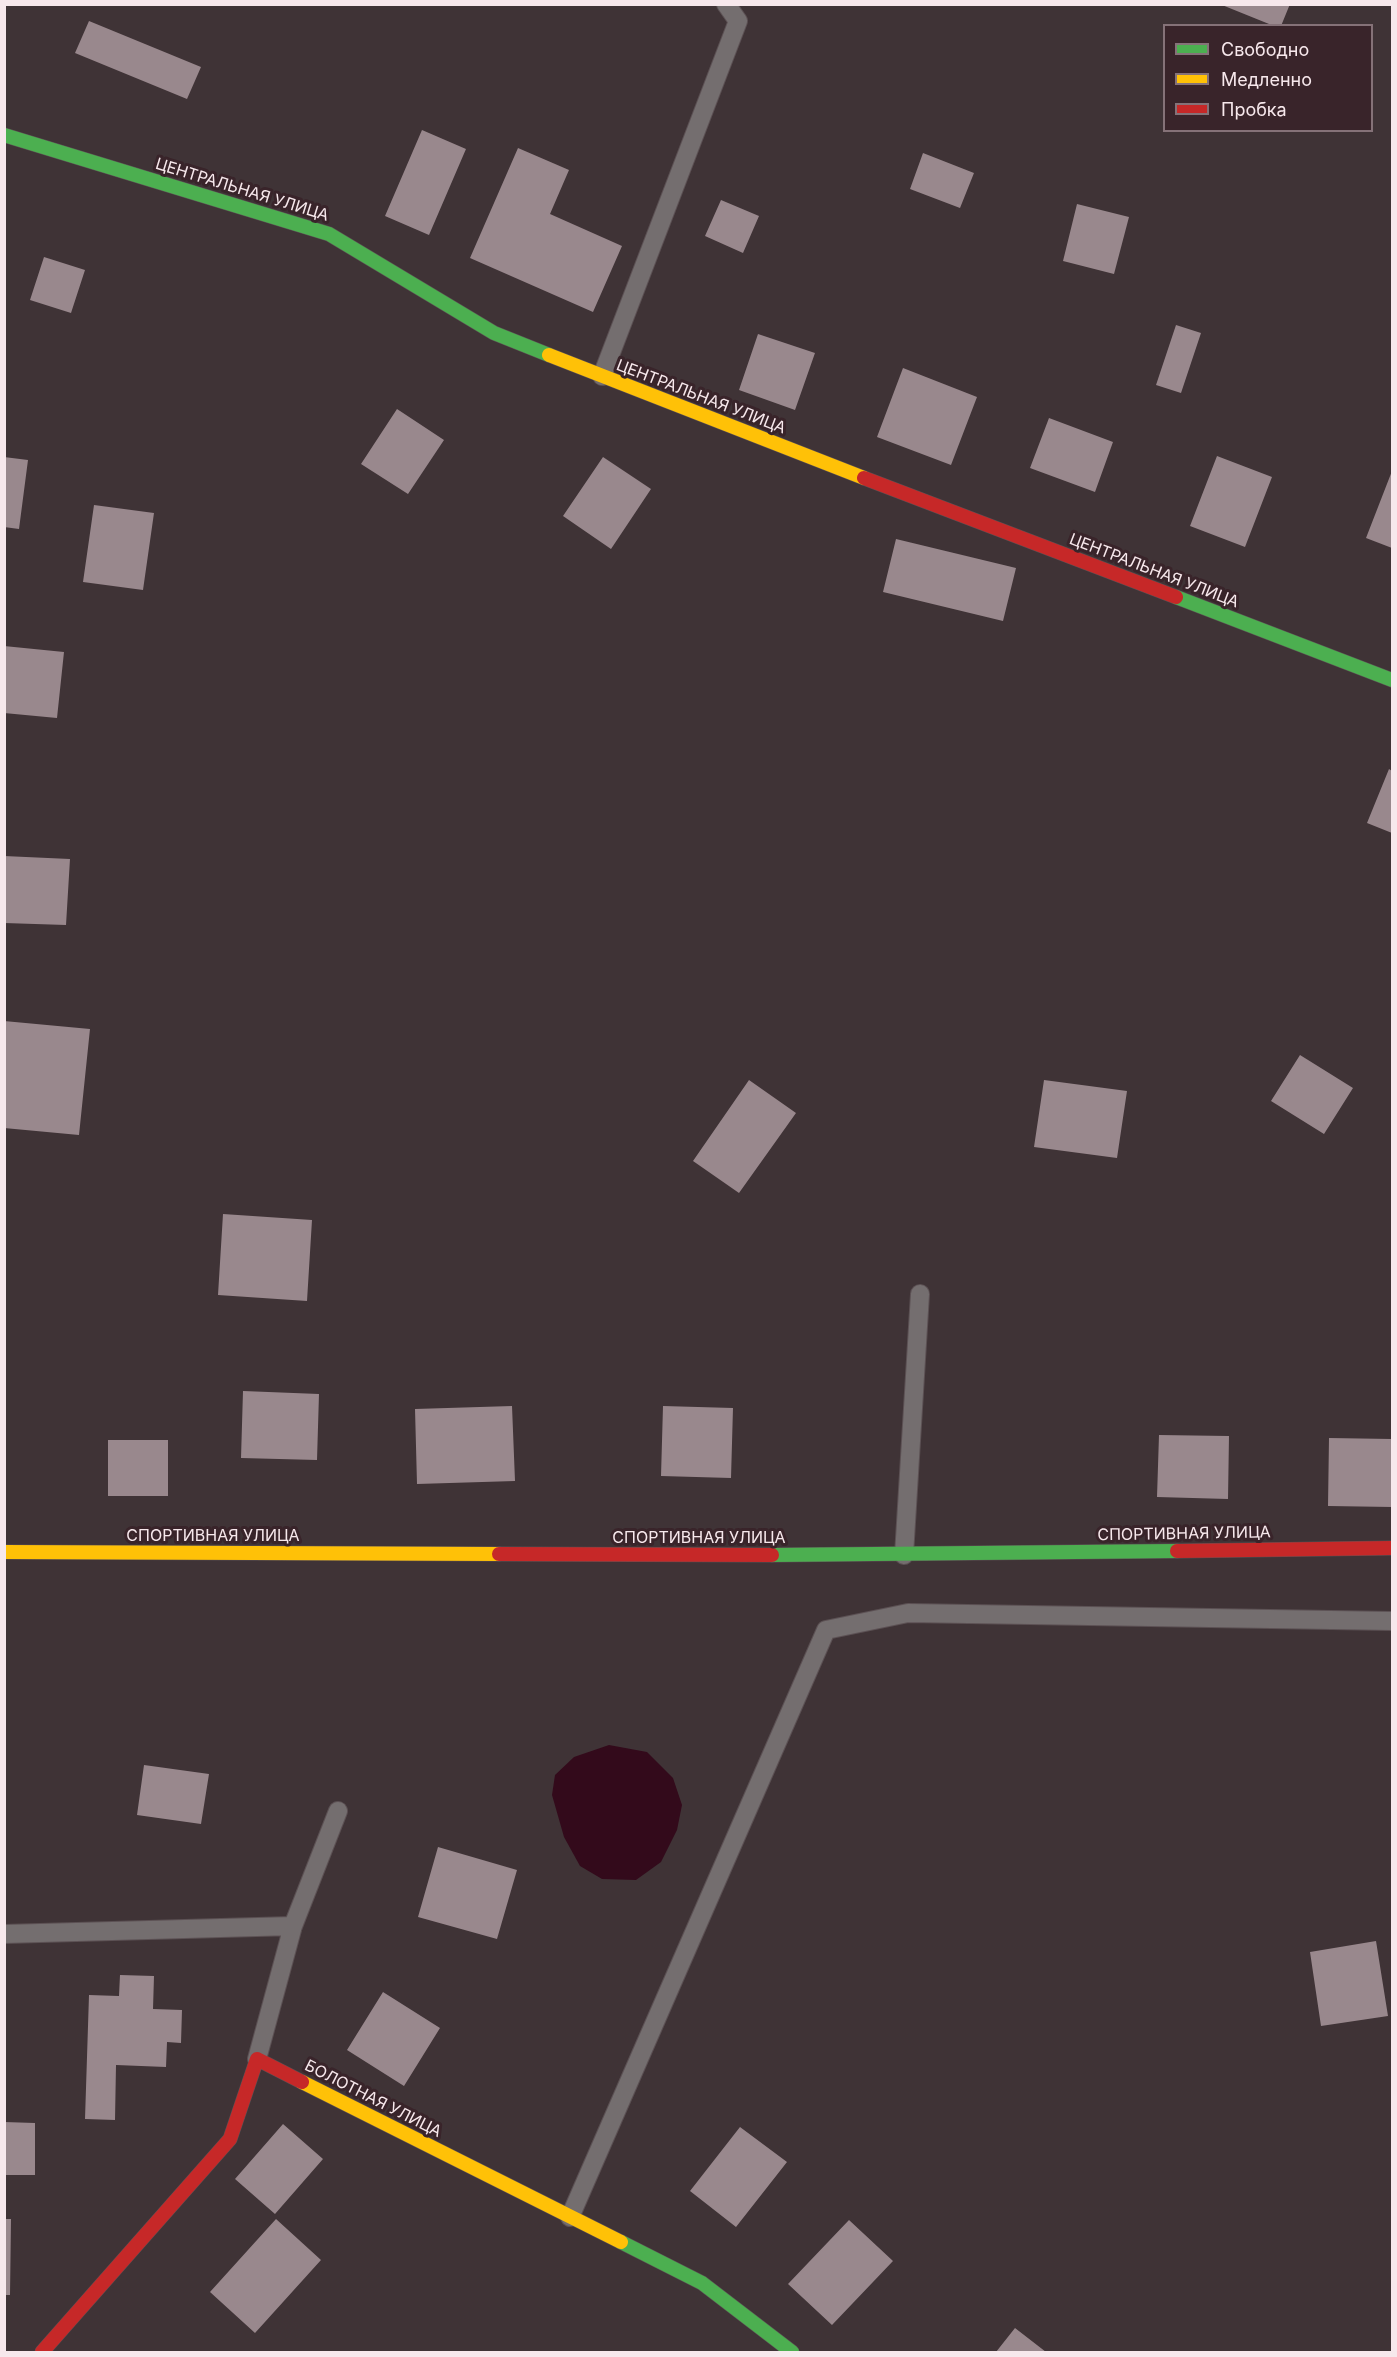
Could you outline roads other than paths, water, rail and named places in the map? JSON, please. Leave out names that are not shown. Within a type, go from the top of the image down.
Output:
[{"type":"street","name":"ЦЕНТРАЛЬНАЯ УЛИЦА","points":[[4,135],[329,234],[494,333],[1392,680]]},
{"type":"street","name":"СПОРТИВНАЯ УЛИЦА","points":[[4,1552],[904,1555],[1392,1548]]},
{"type":"street","name":"БОЛОТНАЯ УЛИЦА","points":[[257,2059],[702,2283],[792,2352]]},
{"type":"street","points":[[42,2352],[230,2139],[257,2059]]},
{"type":"lane","points":[[602,376],[738,21],[726,4]]},
{"type":"lane","points":[[904,1555],[921,1294]]},
{"type":"lane","points":[[570,2217],[826,1630],[908,1613],[1392,1621]]},
{"type":"lane","points":[[257,2059],[293,1926],[338,1811]]},
{"type":"lane","points":[[4,1934],[293,1926]]}]
